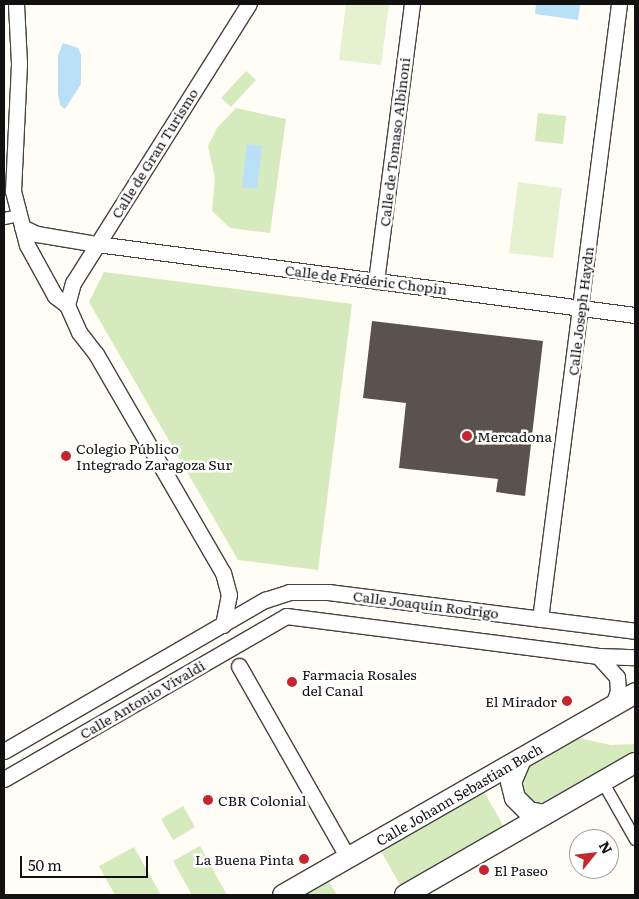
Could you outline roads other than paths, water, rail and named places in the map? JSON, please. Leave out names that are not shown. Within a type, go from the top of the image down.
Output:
[{"type":"street","points":[[16,4],[19,64],[13,174],[15,220],[55,296],[68,306],[79,332],[96,354],[223,574],[229,595],[223,625]]},
{"type":"street","name":"Calle de Gran Turismo","points":[[68,306],[70,289],[249,4]]},
{"type":"street","name":"Calle de Tomaso Albinoni","points":[[376,281],[412,4]]},
{"type":"street","name":"Calle Joseph Haydn","points":[[540,619],[619,4]]},
{"type":"street","name":"Calle de Frédéric Chopin","points":[[15,220],[38,234],[97,244],[635,315]]},
{"type":"street","name":"Calle Joaquín Rodrigo","points":[[4,751],[276,595],[302,590],[635,631]]},
{"type":"street","name":"Calle Joaquín Rodrigo","points":[[279,618],[307,617],[598,656],[635,657]]},
{"type":"street","name":"Calle Antonio Vivaldi","points":[[4,779],[279,618]]},
{"type":"street","points":[[598,656],[617,677],[613,705]]},
{"type":"street","points":[[239,666],[348,858]]},
{"type":"street","name":"Calle Johann Sebastian Bach","points":[[283,895],[635,693]]},
{"type":"street","points":[[521,760],[510,782],[515,798],[529,812],[544,815]]},
{"type":"street","points":[[405,895],[635,763]]},
{"type":"street","points":[[602,781],[635,839]]},
{"type":"water","points":[[536,4],[580,5],[578,20],[535,14]]},
{"type":"water","points":[[63,43],[78,48],[81,55],[81,84],[65,109],[60,105],[58,93],[58,55]]},
{"type":"water","points":[[247,144],[262,146],[257,189],[242,187]]},
{"type":"place","name":"Mercadona","points":[[467,436]]},
{"type":"place","name":"Colegio Público Integrado Zaragoza Sur","points":[[66,456]]},
{"type":"place","name":"Farmacia Rosales del Canal","points":[[292,682]]},
{"type":"place","name":"El Mirador","points":[[567,701]]},
{"type":"place","name":"CBR Colonial","points":[[208,800]]},
{"type":"place","name":"La Buena Pinta","points":[[304,859]]},
{"type":"place","name":"El Paseo","points":[[484,870]]}]
